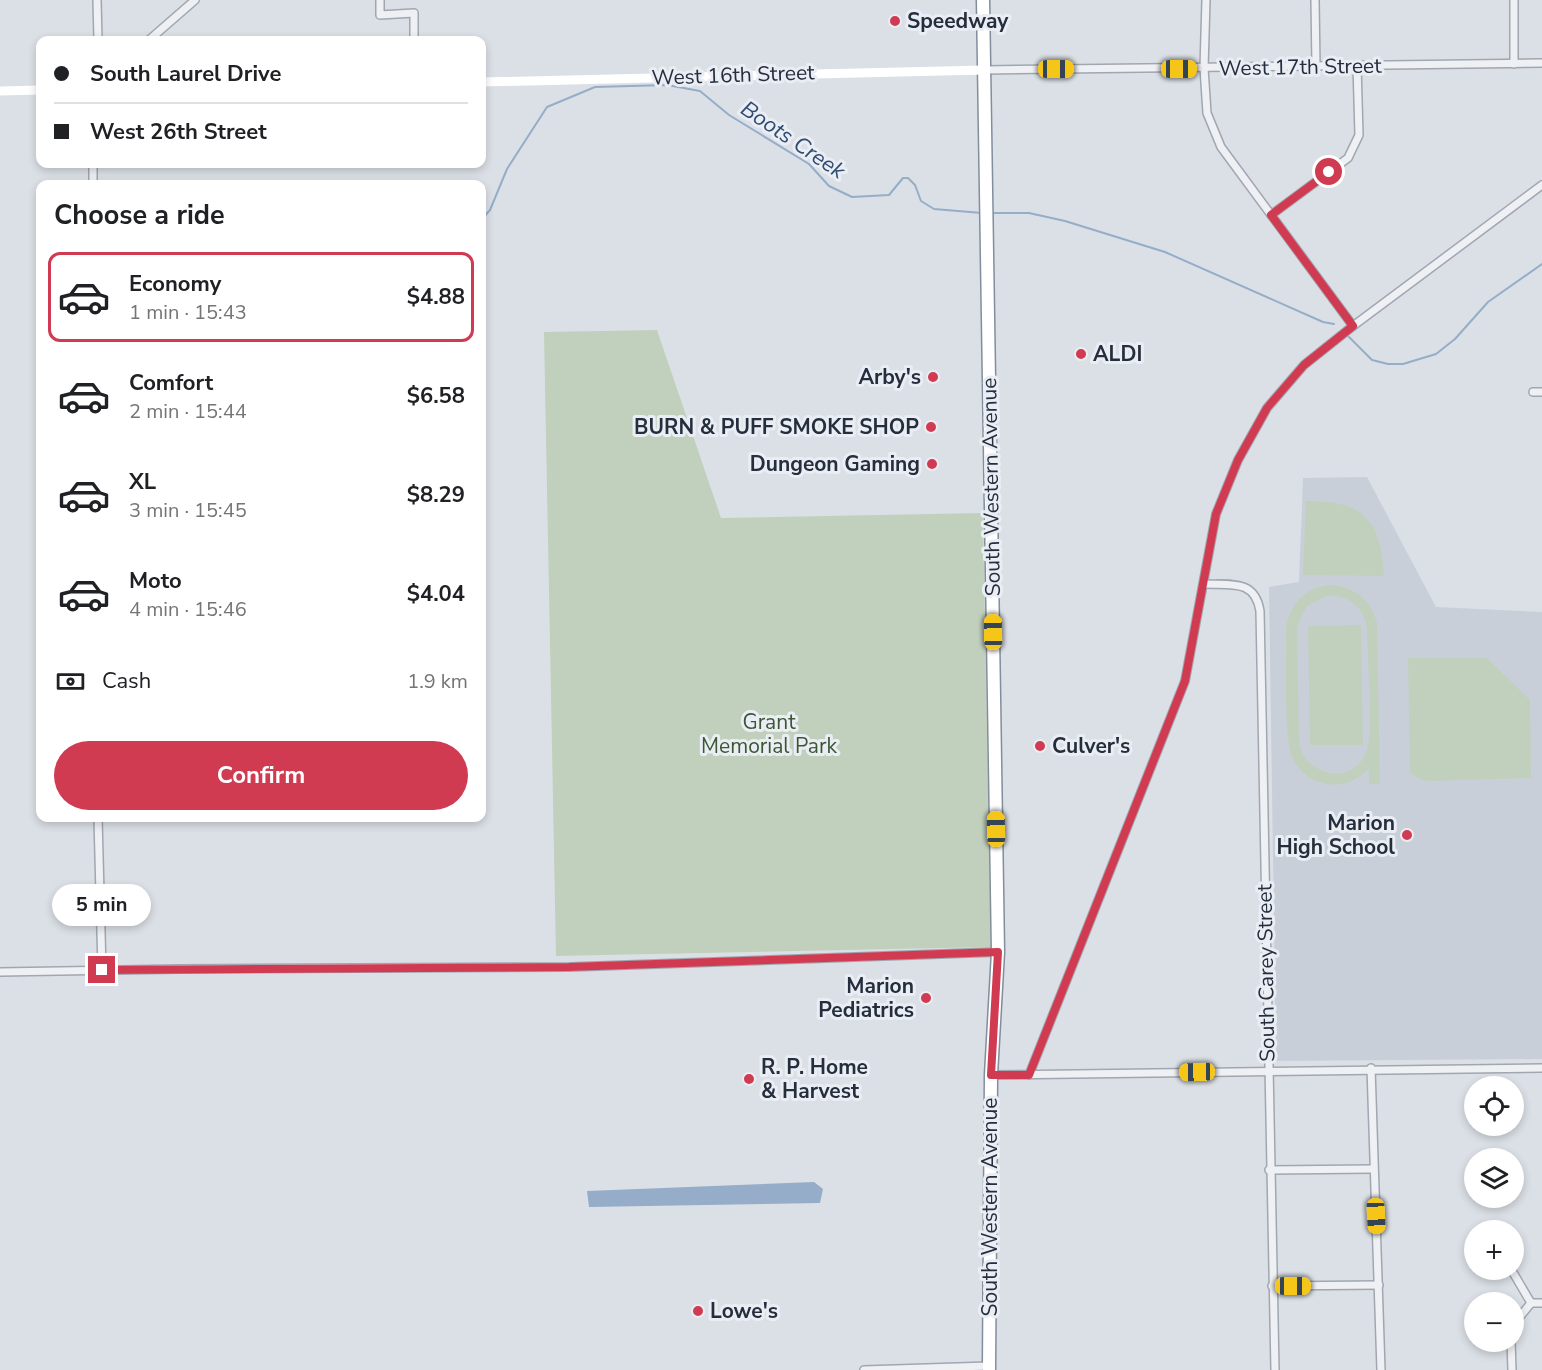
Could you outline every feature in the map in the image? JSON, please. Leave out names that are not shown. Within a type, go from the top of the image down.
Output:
[{"type":"highway","name":"South Western Avenue","points":[[983,0],[998,952],[991,1075],[989,1368]]},
{"type":"street","points":[[97,0],[98,36]]},
{"type":"street","points":[[153,36],[195,0]]},
{"type":"street","points":[[380,0],[380,15],[414,13],[414,36]]},
{"type":"street","points":[[1206,0],[1204,69],[1207,113],[1221,147],[1353,326]]},
{"type":"street","points":[[1315,0],[1316,66]]},
{"type":"street","points":[[1514,0],[1514,64]]},
{"type":"street","name":"West 17th Street","points":[[985,70],[1542,63]]},
{"type":"street","points":[[1271,215],[1348,158],[1359,135],[1357,65]]},
{"type":"street","name":"West 16th Street","points":[[486,82],[985,70]]},
{"type":"street","points":[[0,91],[36,90]]},
{"type":"street","points":[[1029,1075],[1185,681],[1216,514],[1238,460],[1267,408],[1304,365],[1542,185]]},
{"type":"street","points":[[1533,392],[1542,392]]},
{"type":"street","name":"South Carey Street","points":[[1204,584],[1236,585],[1250,589],[1258,597],[1260,611],[1269,1170],[1275,1370]]},
{"type":"street","points":[[98,822],[102,970]]},
{"type":"street","points":[[0,972],[569,967],[998,952]]},
{"type":"street","points":[[1371,1068],[1381,1370]]},
{"type":"street","points":[[991,1075],[1371,1068],[1542,1068]]},
{"type":"street","points":[[1269,1170],[1373,1169]]},
{"type":"street","points":[[1517,1280],[1531,1303]]},
{"type":"street","points":[[1272,1286],[1379,1285]]},
{"type":"street","points":[[1524,1312],[1531,1303],[1542,1302]]},
{"type":"street","points":[[1511,1352],[1512,1370]]},
{"type":"street","points":[[864,1370],[989,1368]]},
{"type":"shaded area","name":"Marion High School","points":[[1367,477],[1436,607],[1542,612],[1542,1059],[1276,1061],[1269,587],[1299,582],[1303,478]]},
{"type":"green space","name":"Grant Memorial Park","points":[[657,330],[721,518],[983,513],[991,947],[556,956],[544,332]]},
{"type":"green space","points":[[1306,501],[1343,505],[1366,517],[1378,540],[1384,576],[1303,575]]},
{"type":"green space","points":[[1322,586],[1340,586],[1361,596],[1371,608],[1377,623],[1380,784],[1369,784],[1369,769],[1355,779],[1344,783],[1333,785],[1321,783],[1306,775],[1292,757],[1286,714],[1287,622],[1290,613],[1300,599],[1313,589]],"holes":[[[1326,596],[1334,596],[1354,604],[1366,621],[1370,691],[1367,750],[1361,762],[1352,770],[1341,773],[1330,773],[1309,762],[1302,752],[1299,740],[1297,626],[1307,606]]]},
{"type":"green space","points":[[1361,625],[1363,745],[1310,745],[1308,626]]},
{"type":"green space","points":[[1408,658],[1487,658],[1530,700],[1531,778],[1429,781],[1419,779],[1410,772]]},
{"type":"water","points":[[814,1182],[823,1189],[820,1203],[589,1207],[587,1191]]},
{"type":"waterway","name":"Boots Creek","points":[[486,214],[507,169],[547,107],[595,87],[667,85],[700,91],[729,115],[809,164],[829,186],[852,197],[889,195],[903,178],[908,178],[915,185],[921,201],[934,209],[982,213]]},
{"type":"waterway","name":"Boots Creek","points":[[991,213],[1029,213],[1065,221],[1165,252],[1323,322],[1334,324]]},
{"type":"waterway","name":"Boots Creek","points":[[1349,337],[1372,360],[1388,364],[1403,364],[1436,354],[1455,339],[1488,302],[1542,264]]},
{"type":"place","name":"Speedway","points":[[895,21]]},
{"type":"place","name":"ALDI","points":[[1081,354]]},
{"type":"place","name":"Arby's","points":[[933,377]]},
{"type":"place","name":"BURN & PUFF SMOKE SHOP","points":[[931,427]]},
{"type":"place","name":"Dungeon Gaming","points":[[932,464]]},
{"type":"place","name":"Culver's","points":[[1040,746]]},
{"type":"place","name":"Marion High School","points":[[1407,835]]},
{"type":"place","name":"Marion Pediatrics","points":[[926,998]]},
{"type":"place","name":"R. P. Home & Harvest","points":[[749,1079]]},
{"type":"place","name":"Lowe's","points":[[698,1311]]},
{"type":"route","points":[[102,970],[569,967],[998,952],[991,1075],[1029,1075],[1185,681],[1216,514],[1238,460],[1267,408],[1304,365],[1353,326],[1271,215],[1329,172]]}]
